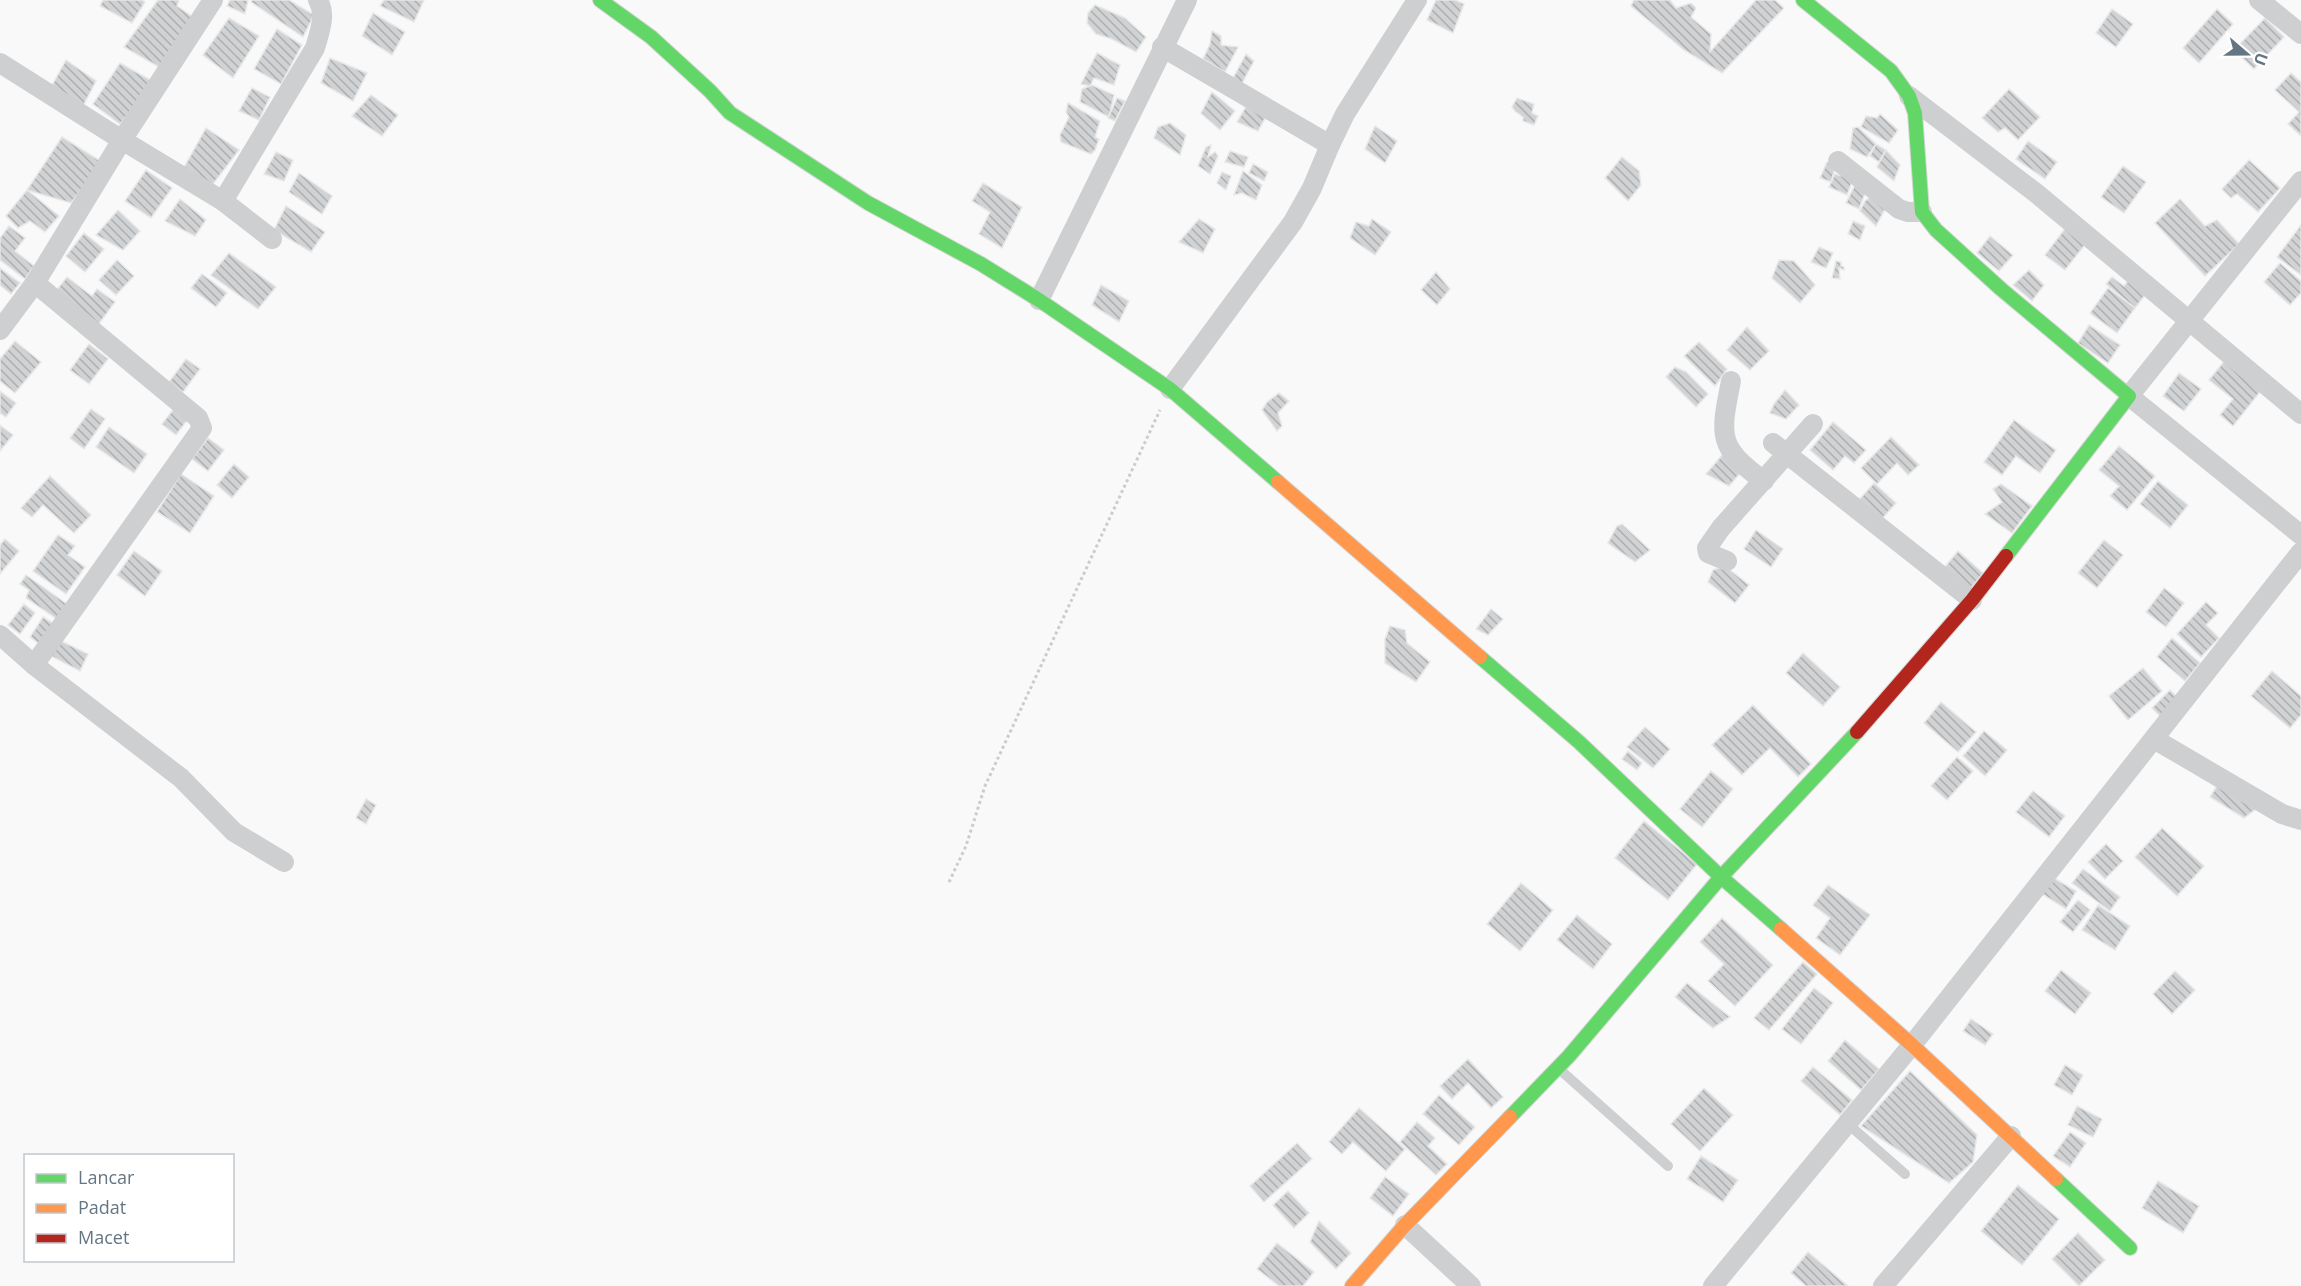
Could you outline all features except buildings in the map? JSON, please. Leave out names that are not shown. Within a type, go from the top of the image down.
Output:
[{"type":"street","points":[[0,330],[34,283],[122,140],[213,0]]},
{"type":"street","points":[[224,201],[315,48],[322,24],[318,0]]},
{"type":"street","points":[[600,0],[651,37],[710,91],[730,113],[868,203],[981,264],[1039,300],[1170,389],[1579,742],[1721,877],[1912,1045],[2130,1248]]},
{"type":"street","points":[[1039,300],[1187,0]]},
{"type":"street","points":[[1170,389],[1293,222],[1312,188],[1345,114],[1417,0]]},
{"type":"street","points":[[1803,0],[1891,72],[1909,96],[2036,193],[2301,414]]},
{"type":"street","points":[[2259,0],[2301,34]]},
{"type":"street","points":[[1162,47],[1330,145]]},
{"type":"street","points":[[0,63],[224,201],[272,239]]},
{"type":"street","points":[[1909,96],[1915,113],[1919,149],[1919,189],[1923,212],[1936,230],[2128,396],[2298,527]]},
{"type":"street","points":[[1838,161],[1899,209],[1908,212],[1923,212]]},
{"type":"street","points":[[1352,1286],[1405,1225],[1558,1068],[1721,877],[1871,717],[1972,600],[2128,396],[2301,181]]},
{"type":"street","points":[[34,283],[198,418],[202,428],[34,665]]},
{"type":"street","points":[[1731,381],[1725,411],[1725,440],[1732,456],[1764,481]]},
{"type":"street","points":[[1727,561],[1708,553],[1707,548],[1721,528],[1764,481],[1780,449],[1813,424]]},
{"type":"street","points":[[1780,449],[1972,600]]},
{"type":"street","points":[[1713,1286],[1912,1045],[2301,552]]},
{"type":"street","points":[[0,635],[34,665],[181,778],[234,832],[284,862]]},
{"type":"street","points":[[2154,739],[2282,814],[2301,820]]},
{"type":"street","points":[[1883,1286],[2011,1136]]},
{"type":"street","points":[[1405,1225],[1471,1286]]},
{"type":"lane","points":[[1558,1068],[1668,1166]]},
{"type":"lane","points":[[1848,1124],[1905,1174]]},
{"type":"path","points":[[949,882],[966,846],[985,786],[1170,389]]},
{"type":"traffic: fast","points":[[600,0],[651,37],[710,91],[730,113],[868,203],[981,264],[1039,300],[1170,389],[1278,482]]},
{"type":"traffic: fast","points":[[1803,0],[1891,71],[1909,96],[1915,113],[1922,212],[1936,230],[2001,289],[2129,396],[2006,556]]},
{"type":"traffic: fast","points":[[1480,657],[1579,742],[1721,877],[1781,929]]},
{"type":"traffic: fast","points":[[1510,1117],[1569,1056],[1721,877],[1857,732]]},
{"type":"traffic: fast","points":[[2056,1179],[2130,1248]]},
{"type":"traffic: slow","points":[[1278,482],[1480,657]]},
{"type":"traffic: slow","points":[[1781,929],[1912,1045],[2056,1179]]},
{"type":"traffic: slow","points":[[1352,1286],[1405,1225],[1510,1117]]},
{"type":"traffic: jam","points":[[1857,732],[1972,600],[2006,556]]}]
